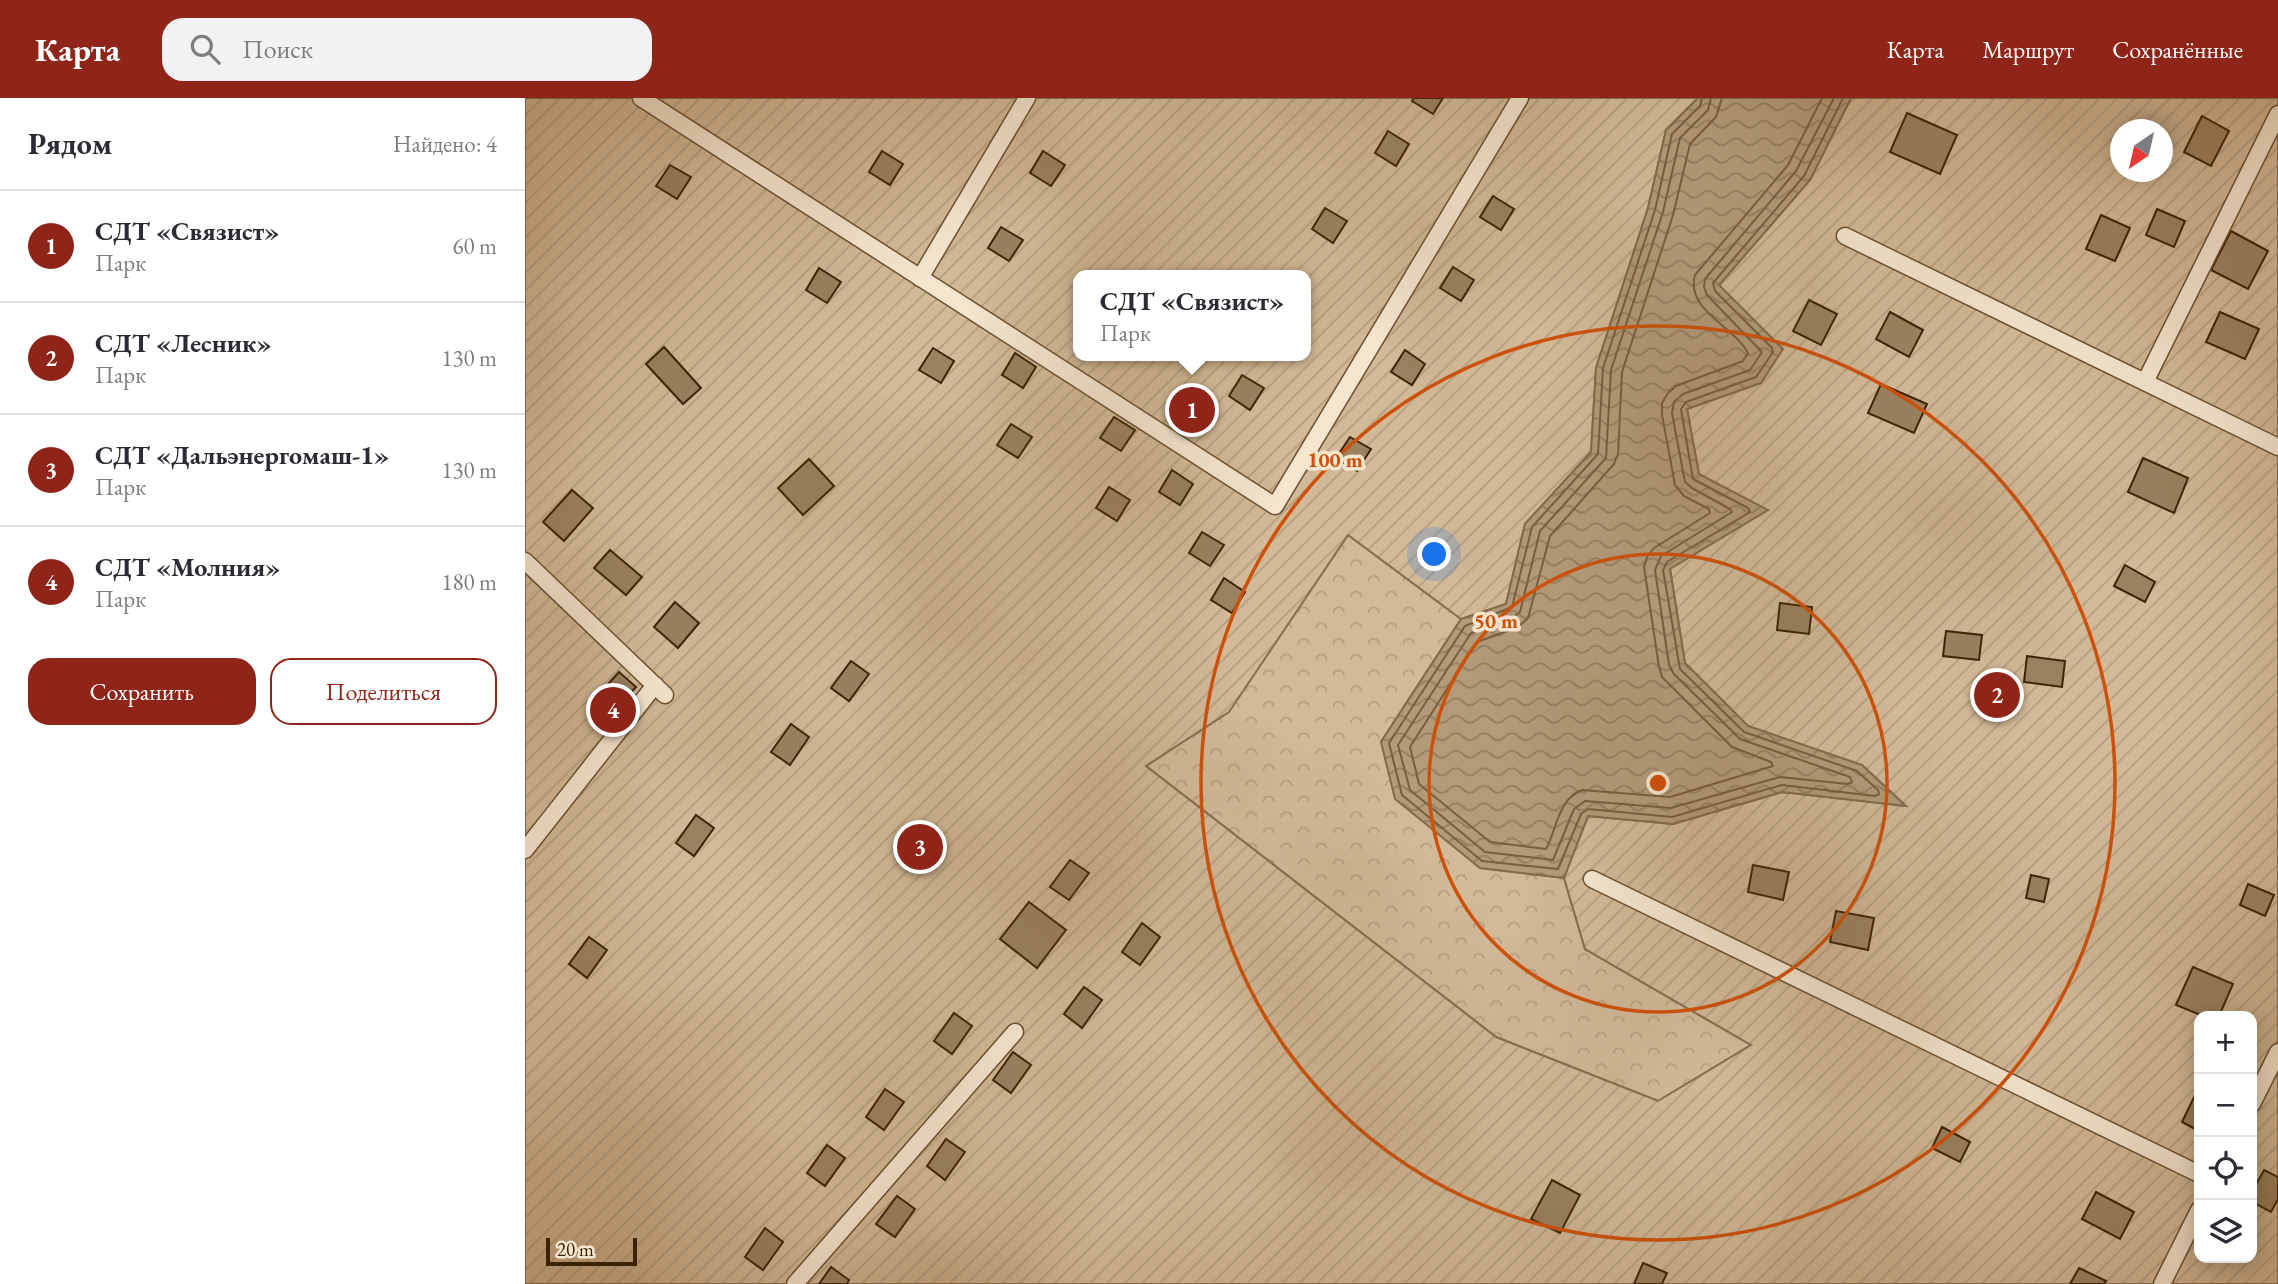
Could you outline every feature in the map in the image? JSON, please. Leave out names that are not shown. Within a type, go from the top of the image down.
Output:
[{"type":"lane","points":[[641,98],[1275,506],[1520,98]]},
{"type":"lane","points":[[920,278],[1027,98]]},
{"type":"lane","points":[[2145,382],[2278,114]]},
{"type":"lane","points":[[1845,236],[2278,447]]},
{"type":"lane","points":[[525,561],[660,690],[525,850]]},
{"type":"lane","points":[[1592,879],[2194,1172]]},
{"type":"lane","points":[[795,1284],[1015,1032]]},
{"type":"lane","points":[[2257,1094],[2278,1052]]},
{"type":"lane","points":[[2162,1284],[2194,1220]]},
{"type":"green space","points":[[525,98],[1698,98],[1666,130],[1648,208],[1596,368],[1591,452],[1525,524],[1506,604],[1461,619],[1348,535],[1229,712],[1146,766],[1496,1037],[1658,1101],[1751,1045],[1585,949],[1564,878],[1588,816],[1673,824],[1782,792],[1905,806],[1861,765],[1748,726],[1685,663],[1670,569],[1699,475],[1687,409],[1761,383],[1719,285],[1810,180],[1851,98],[2278,98],[2278,1284],[525,1284]]},
{"type":"green space","points":[[1348,535],[1461,619],[1381,742],[1480,868],[1564,878],[1585,949],[1751,1045],[1658,1101],[1496,1037],[1146,766],[1229,711]]},
{"type":"water","points":[[1698,98],[1851,98],[1810,180],[1719,285],[1783,349],[1761,383],[1687,409],[1699,474],[1768,510],[1670,569],[1685,663],[1748,726],[1862,765],[1906,806],[1782,792],[1673,824],[1588,816],[1564,878],[1480,868],[1395,799],[1381,742],[1461,619],[1506,604],[1525,524],[1591,452],[1596,368],[1648,208],[1666,130]]},
{"type":"building","points":[[1414,98],[1443,98],[1433,114],[1412,101]]},
{"type":"building","points":[[1907,113],[1957,135],[1940,174],[1890,152]]},
{"type":"building","points":[[2202,116],[2229,131],[2211,166],[2184,152]]},
{"type":"building","points":[[1388,131],[1409,144],[1396,166],[1375,153]]},
{"type":"building","points":[[882,151],[903,164],[890,185],[869,172]]},
{"type":"building","points":[[1043,151],[1065,165],[1051,186],[1030,173]]},
{"type":"building","points":[[670,165],[691,177],[677,199],[656,186]]},
{"type":"building","points":[[1493,196],[1514,209],[1501,230],[1480,217]]},
{"type":"building","points":[[1325,208],[1347,221],[1333,243],[1312,229]]},
{"type":"building","points":[[2157,209],[2185,221],[2174,247],[2146,235]]},
{"type":"building","points":[[2101,215],[2130,228],[2115,261],[2086,249]]},
{"type":"building","points":[[1001,227],[1023,240],[1009,261],[988,248]]},
{"type":"building","points":[[2231,231],[2268,251],[2248,289],[2211,270]]},
{"type":"building","points":[[1453,267],[1474,280],[1461,301],[1440,288]]},
{"type":"building","points":[[819,268],[841,282],[827,303],[806,290]]},
{"type":"building","points":[[1809,300],[1837,314],[1821,345],[1793,331]]},
{"type":"building","points":[[1890,312],[1923,330],[1909,357],[1876,339]]},
{"type":"building","points":[[2220,312],[2259,329],[2245,359],[2206,342]]},
{"type":"building","points":[[664,347],[701,388],[683,404],[646,364]]},
{"type":"building","points":[[933,348],[954,361],[941,383],[919,370]]},
{"type":"building","points":[[1405,350],[1425,364],[1412,385],[1391,372]]},
{"type":"building","points":[[1015,353],[1036,367],[1023,388],[1002,375]]},
{"type":"building","points":[[1242,375],[1264,388],[1250,410],[1229,396]]},
{"type":"building","points":[[1881,384],[1927,404],[1914,433],[1868,413]]},
{"type":"building","points":[[1114,417],[1135,430],[1121,451],[1100,438]]},
{"type":"building","points":[[1011,424],[1032,437],[1018,458],[997,445]]},
{"type":"building","points":[[1350,437],[1371,449],[1357,471],[1336,458]]},
{"type":"building","points":[[2143,458],[2188,478],[2174,513],[2128,492]]},
{"type":"building","points":[[809,459],[834,486],[803,515],[778,488]]},
{"type":"building","points":[[1172,470],[1193,484],[1180,505],[1159,492]]},
{"type":"building","points":[[1109,487],[1130,500],[1117,521],[1096,508]]},
{"type":"building","points":[[572,490],[593,508],[564,541],[543,522]]},
{"type":"building","points":[[1202,532],[1224,545],[1210,566],[1189,553]]},
{"type":"building","points":[[610,550],[642,577],[626,595],[594,568]]},
{"type":"building","points":[[2125,565],[2155,582],[2145,602],[2114,586]]},
{"type":"building","points":[[1224,578],[1245,592],[1232,613],[1211,600]]},
{"type":"building","points":[[675,602],[699,623],[678,648],[654,627]]},
{"type":"building","points":[[1780,603],[1812,607],[1809,634],[1777,630]]},
{"type":"building","points":[[1946,631],[1982,635],[1979,660],[1943,656]]},
{"type":"building","points":[[2027,656],[2065,661],[2062,687],[2024,682]]},
{"type":"building","points":[[851,661],[869,674],[849,701],[831,688]]},
{"type":"building","points":[[619,672],[636,687],[616,709],[599,694]]},
{"type":"building","points":[[791,724],[809,737],[790,765],[771,752]]},
{"type":"building","points":[[696,815],[714,828],[694,856],[676,843]]},
{"type":"building","points":[[1070,860],[1089,873],[1069,900],[1050,887]]},
{"type":"building","points":[[1753,865],[1789,872],[1783,900],[1748,892]]},
{"type":"building","points":[[2031,875],[2049,879],[2044,902],[2026,898]]},
{"type":"building","points":[[2248,884],[2274,895],[2265,916],[2240,905]]},
{"type":"building","points":[[1029,902],[1066,930],[1037,968],[1000,939]]},
{"type":"building","points":[[1836,911],[1874,918],[1868,950],[1830,942]]},
{"type":"building","points":[[1142,923],[1160,937],[1140,965],[1122,952]]},
{"type":"building","points":[[589,937],[607,950],[587,978],[569,964]]},
{"type":"building","points":[[2193,967],[2233,984],[2221,1011],[2194,1012],[2176,1005]]},
{"type":"building","points":[[1084,987],[1102,1000],[1082,1028],[1064,1014]]},
{"type":"building","points":[[954,1013],[972,1026],[952,1054],[934,1041]]},
{"type":"building","points":[[1013,1052],[1031,1065],[1011,1093],[993,1080]]},
{"type":"building","points":[[885,1089],[904,1102],[884,1130],[866,1117]]},
{"type":"building","points":[[2194,1097],[2194,1128],[2182,1122]]},
{"type":"building","points":[[1942,1127],[1970,1142],[1960,1162],[1932,1148]]},
{"type":"building","points":[[946,1139],[965,1152],[945,1180],[927,1166]]},
{"type":"building","points":[[827,1145],[845,1158],[825,1186],[807,1173]]},
{"type":"building","points":[[2264,1170],[2278,1177],[2278,1199],[2271,1212],[2257,1205],[2257,1183]]},
{"type":"building","points":[[1552,1180],[1580,1195],[1560,1233],[1531,1219]]},
{"type":"building","points":[[2096,1192],[2134,1212],[2120,1239],[2082,1219]]},
{"type":"building","points":[[897,1196],[915,1209],[895,1237],[876,1224]]},
{"type":"building","points":[[765,1228],[783,1242],[763,1270],[745,1257]]},
{"type":"building","points":[[1643,1263],[1667,1273],[1662,1284],[1634,1284]]},
{"type":"building","points":[[831,1267],[849,1280],[847,1284],[819,1284]]},
{"type":"building","points":[[2079,1268],[2106,1281],[2104,1284],[2070,1284]]},
{"type":"place","name":"СДТ «Связист»","points":[[1192,410]]},
{"type":"place","name":"СДТ «Лесник»","points":[[1997,695]]},
{"type":"place","name":"СДТ «Молния»","points":[[613,710]]},
{"type":"place","name":"СДТ «Дальэнергомаш-1»","points":[[920,847]]}]
